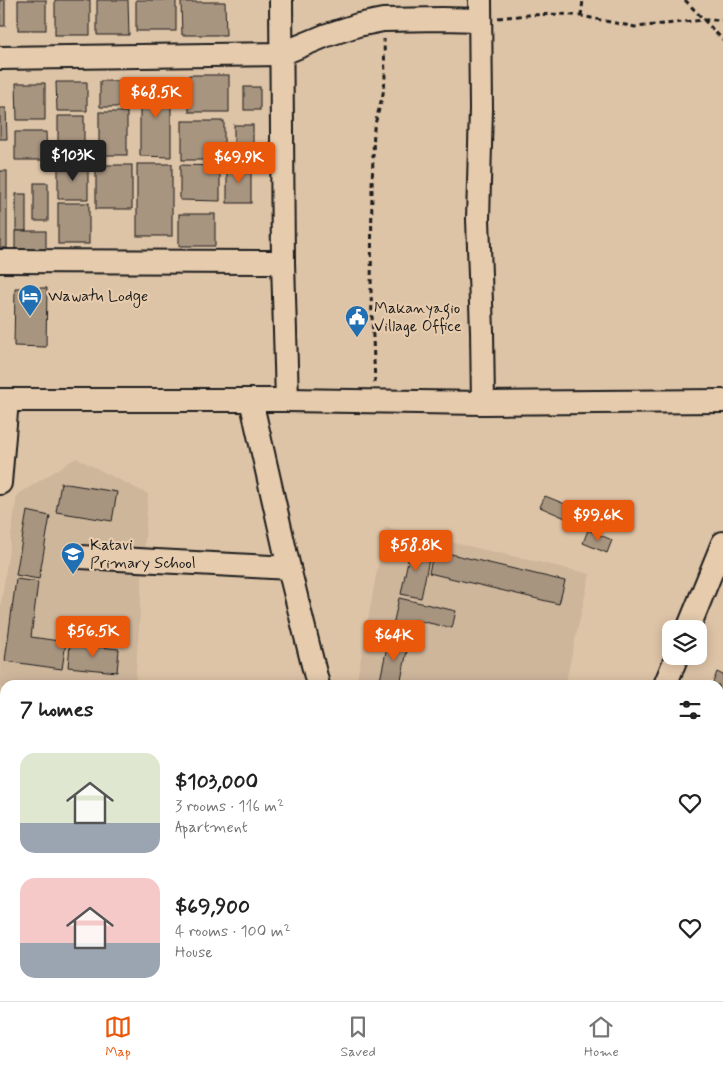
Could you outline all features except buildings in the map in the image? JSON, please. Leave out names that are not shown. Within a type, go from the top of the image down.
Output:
[{"type":"street","points":[[281,0],[283,262],[287,400]]},
{"type":"street","points":[[0,58],[281,54],[327,35],[358,25],[383,20],[480,10],[482,110],[478,219],[483,403]]},
{"type":"street","points":[[0,261],[283,262]]},
{"type":"street","points":[[0,483],[3,400],[287,400],[483,403],[723,401]]},
{"type":"street","points":[[251,400],[317,680]]},
{"type":"street","points":[[692,620],[723,543]]},
{"type":"street","points":[[80,557],[289,568]]},
{"type":"street","points":[[667,680],[673,665]]},
{"type":"path","points":[[581,16],[583,0]]},
{"type":"path","points":[[685,0],[723,40]]},
{"type":"path","points":[[480,10],[528,15],[561,14],[581,16],[634,28],[702,20],[723,20]]},
{"type":"path","points":[[376,401],[371,293],[372,186],[374,128],[385,80],[383,20]]},
{"type":"shaded area","points":[[76,458],[148,494],[135,680],[0,680],[0,610],[17,495]]},
{"type":"shaded area","points":[[385,527],[590,574],[566,680],[357,680]]},
{"type":"place","name":"Wawatu Lodge","points":[[30,317]]},
{"type":"place","name":"Makanyagio Village Office","points":[[357,338]]},
{"type":"place","name":"Katavi Primary School","points":[[73,575]]}]
